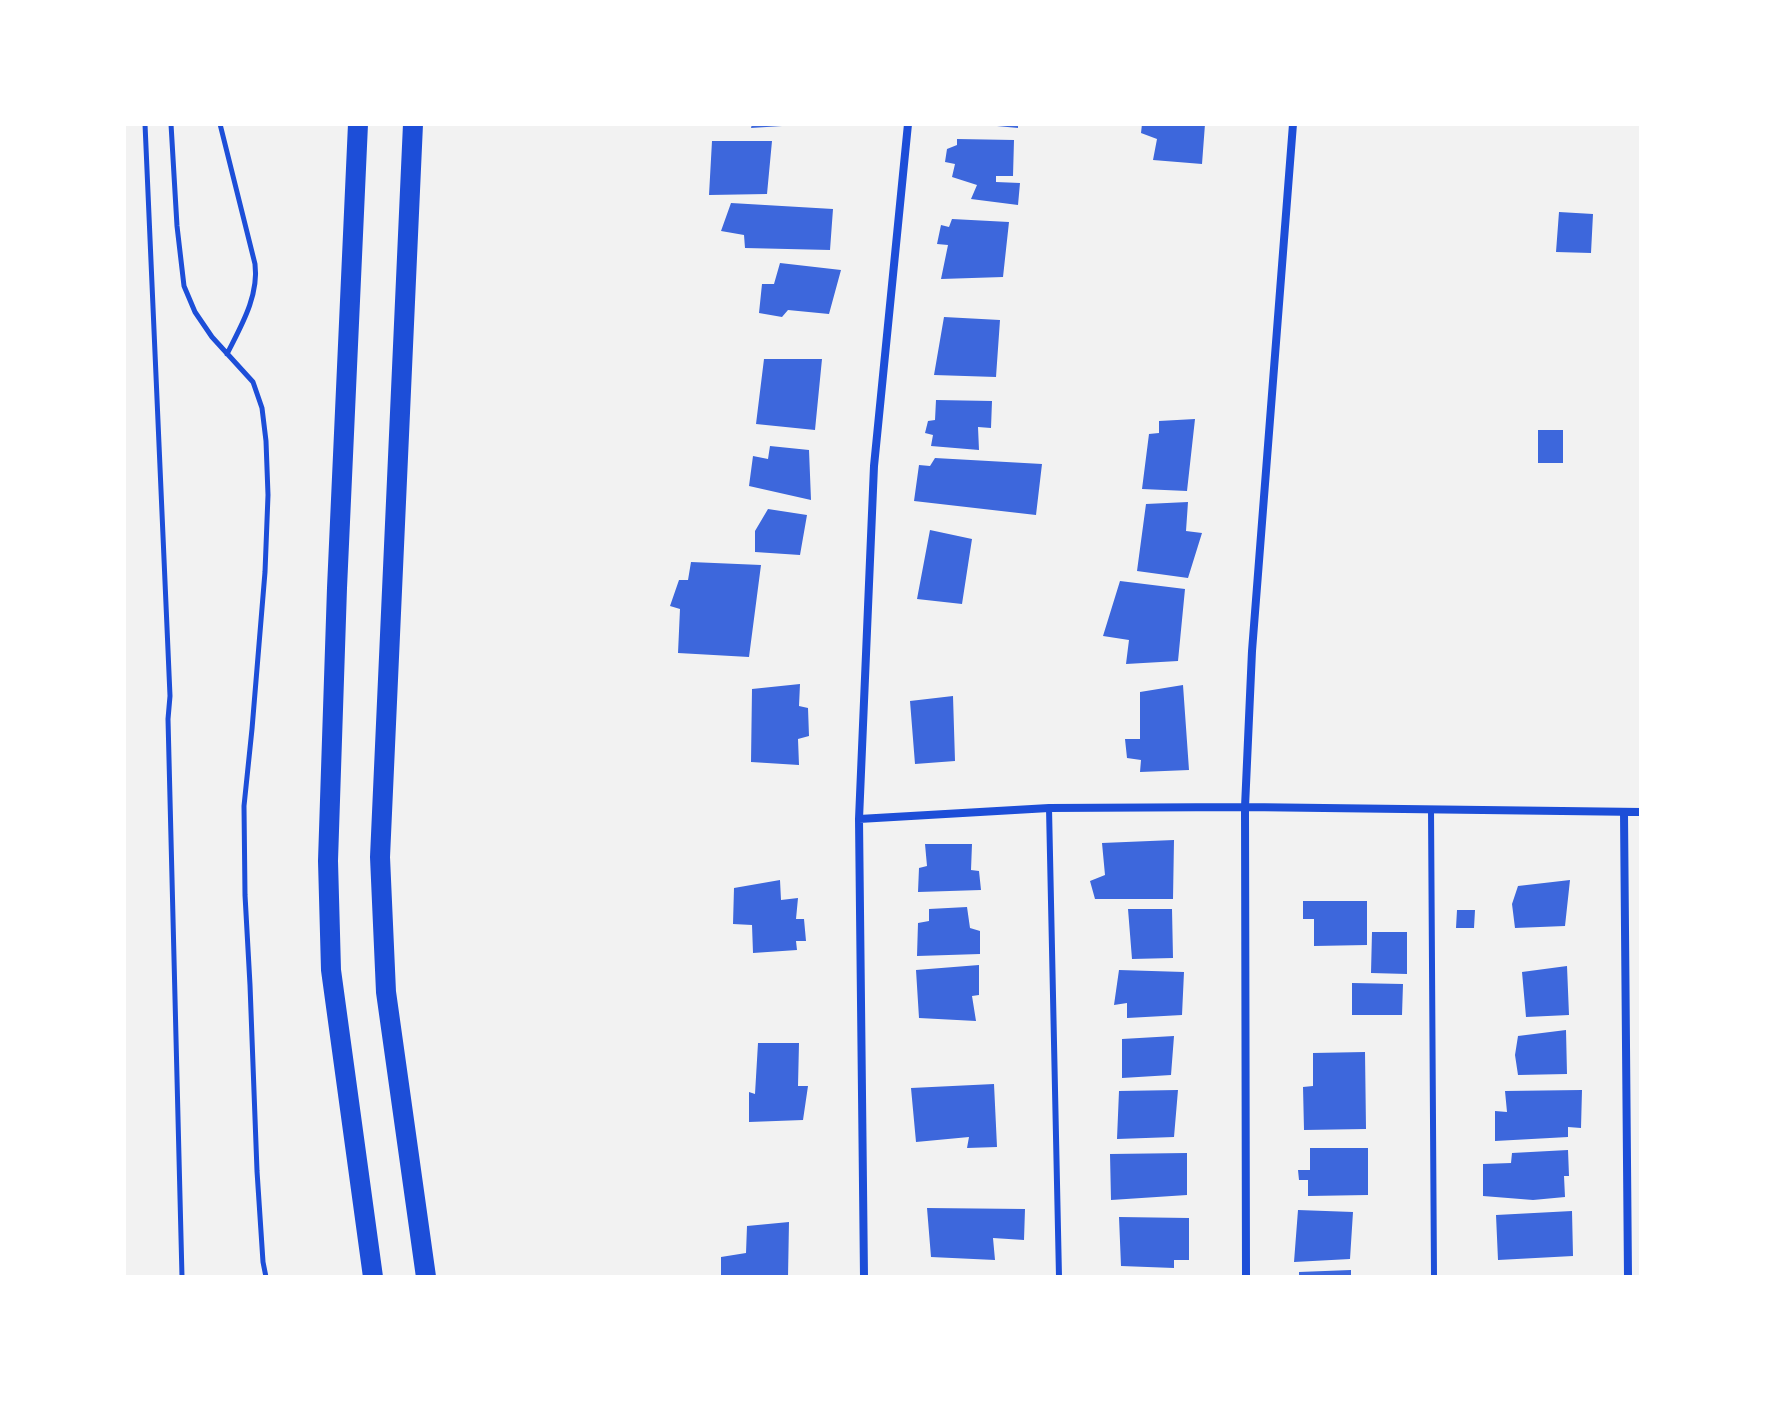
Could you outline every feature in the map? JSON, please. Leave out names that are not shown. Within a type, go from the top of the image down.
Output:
[{"type":"main road","points":[[358,124],[337,588],[329,877],[331,970],[373,1277]]},
{"type":"main road","points":[[413,124],[380,857],[386,992],[426,1277]]},
{"type":"street","points":[[864,1277],[859,819],[874,466],[908,124]]},
{"type":"street","points":[[1246,1277],[1245,807],[1252,651],[1293,124]]},
{"type":"street","points":[[859,819],[1049,808],[1641,812]]},
{"type":"street","points":[[1624,813],[1628,1277]]},
{"type":"lane","points":[[1049,808],[1059,1277]]},
{"type":"lane","points":[[1431,809],[1434,1277]]},
{"type":"path","points":[[145,124],[170,696],[168,719],[182,1277]]},
{"type":"path","points":[[171,124],[184,286],[195,312],[253,382],[262,408],[266,441],[268,495],[265,572],[244,806],[257,1171],[266,1277]]},
{"type":"path","points":[[220,124],[257,280],[245,318],[227,354]]},
{"type":"building","points":[[752,124],[782,124],[782,126],[751,128]]},
{"type":"building","points":[[1018,124],[1018,128],[997,126]]},
{"type":"building","points":[[1142,124],[1205,124],[1202,164],[1153,160],[1157,139],[1141,133]]},
{"type":"building","points":[[957,139],[1014,140],[1013,176],[996,176],[996,182],[1020,183],[1018,205],[971,199],[977,185],[952,177],[955,164],[945,162],[947,149],[957,145]]},
{"type":"building","points":[[712,141],[772,141],[767,194],[709,195]]},
{"type":"building","points":[[731,203],[833,209],[830,250],[745,248],[744,235],[721,231]]},
{"type":"building","points":[[1559,212],[1593,214],[1591,253],[1556,252]]},
{"type":"building","points":[[952,219],[1009,222],[1003,277],[941,279],[948,245],[937,244],[941,225],[949,227]]},
{"type":"building","points":[[780,263],[841,270],[829,314],[788,310],[782,317],[759,313],[762,284],[774,284]]},
{"type":"building","points":[[944,317],[1000,320],[996,377],[934,375]]},
{"type":"building","points":[[764,359],[822,359],[815,430],[756,424]]},
{"type":"building","points":[[936,400],[992,401],[991,428],[978,427],[979,450],[931,446],[933,435],[925,433],[928,421],[935,420]]},
{"type":"building","points":[[1195,419],[1187,491],[1142,489],[1149,434],[1159,433],[1159,421]]},
{"type":"building","points":[[1538,430],[1563,430],[1563,463],[1538,463]]},
{"type":"building","points":[[770,446],[809,450],[811,500],[749,486],[753,456],[768,459]]},
{"type":"building","points":[[935,458],[1042,464],[1036,515],[914,501],[919,465],[930,466]]},
{"type":"building","points":[[1188,502],[1186,531],[1202,533],[1188,578],[1137,571],[1146,504]]},
{"type":"building","points":[[768,509],[807,515],[800,555],[755,552],[755,531]]},
{"type":"building","points":[[930,530],[972,539],[962,604],[917,599]]},
{"type":"building","points":[[691,562],[761,565],[749,657],[678,653],[680,609],[670,606],[679,580],[688,580]]},
{"type":"building","points":[[1120,581],[1185,589],[1178,661],[1126,664],[1129,640],[1103,636]]},
{"type":"building","points":[[800,684],[799,706],[808,708],[809,736],[798,739],[799,765],[751,762],[752,689]]},
{"type":"building","points":[[1183,685],[1189,770],[1140,772],[1141,760],[1127,758],[1125,739],[1140,739],[1140,692]]},
{"type":"building","points":[[953,696],[955,761],[915,764],[910,701]]},
{"type":"building","points":[[1174,840],[1173,899],[1095,899],[1090,881],[1105,875],[1102,843]]},
{"type":"building","points":[[925,844],[972,844],[971,870],[979,871],[981,890],[918,892],[919,868],[927,866]]},
{"type":"building","points":[[780,880],[781,900],[798,898],[796,919],[804,919],[806,941],[796,941],[797,950],[753,953],[752,925],[733,924],[734,888]]},
{"type":"building","points":[[1570,880],[1565,926],[1515,928],[1512,904],[1518,886]]},
{"type":"building","points":[[1303,901],[1367,901],[1367,945],[1314,946],[1314,919],[1303,919]]},
{"type":"building","points":[[967,907],[970,928],[980,931],[980,954],[917,956],[918,923],[929,921],[929,909]]},
{"type":"building","points":[[1128,909],[1172,909],[1173,958],[1132,959]]},
{"type":"building","points":[[1457,910],[1475,910],[1474,928],[1456,928]]},
{"type":"building","points":[[1372,932],[1407,932],[1407,974],[1371,973]]},
{"type":"building","points":[[979,965],[979,995],[972,996],[976,1021],[919,1018],[916,970]]},
{"type":"building","points":[[1567,966],[1569,1015],[1526,1017],[1522,972]]},
{"type":"building","points":[[1119,970],[1184,972],[1182,1015],[1127,1018],[1127,1003],[1114,1005]]},
{"type":"building","points":[[1352,983],[1403,984],[1402,1015],[1352,1015]]},
{"type":"building","points":[[1566,1030],[1567,1074],[1518,1075],[1515,1055],[1518,1036]]},
{"type":"building","points":[[1174,1036],[1171,1075],[1122,1078],[1122,1039]]},
{"type":"building","points":[[758,1043],[799,1043],[798,1086],[808,1086],[803,1120],[749,1122],[749,1092],[755,1094]]},
{"type":"building","points":[[1365,1052],[1366,1129],[1304,1130],[1303,1087],[1313,1086],[1313,1053]]},
{"type":"building","points":[[994,1084],[997,1147],[967,1148],[969,1137],[916,1142],[911,1088]]},
{"type":"building","points":[[1178,1090],[1174,1137],[1117,1139],[1119,1091]]},
{"type":"building","points":[[1582,1090],[1581,1128],[1568,1127],[1568,1137],[1495,1141],[1495,1111],[1507,1112],[1505,1091]]},
{"type":"building","points":[[1310,1148],[1368,1148],[1368,1195],[1308,1196],[1308,1180],[1299,1180],[1298,1170],[1310,1170]]},
{"type":"building","points":[[1568,1150],[1569,1176],[1564,1176],[1565,1197],[1533,1200],[1483,1196],[1483,1164],[1511,1163],[1512,1153]]},
{"type":"building","points":[[1187,1153],[1187,1195],[1111,1200],[1110,1154]]},
{"type":"building","points":[[927,1208],[1025,1209],[1024,1240],[993,1238],[995,1260],[931,1257]]},
{"type":"building","points":[[1298,1210],[1353,1212],[1350,1259],[1294,1262]]},
{"type":"building","points":[[1572,1211],[1573,1256],[1498,1260],[1496,1215]]},
{"type":"building","points":[[1119,1217],[1189,1218],[1189,1260],[1174,1260],[1174,1268],[1121,1266]]},
{"type":"building","points":[[789,1222],[788,1277],[721,1277],[721,1257],[746,1253],[747,1226]]},
{"type":"building","points":[[1351,1270],[1351,1277],[1299,1277],[1299,1272]]}]
